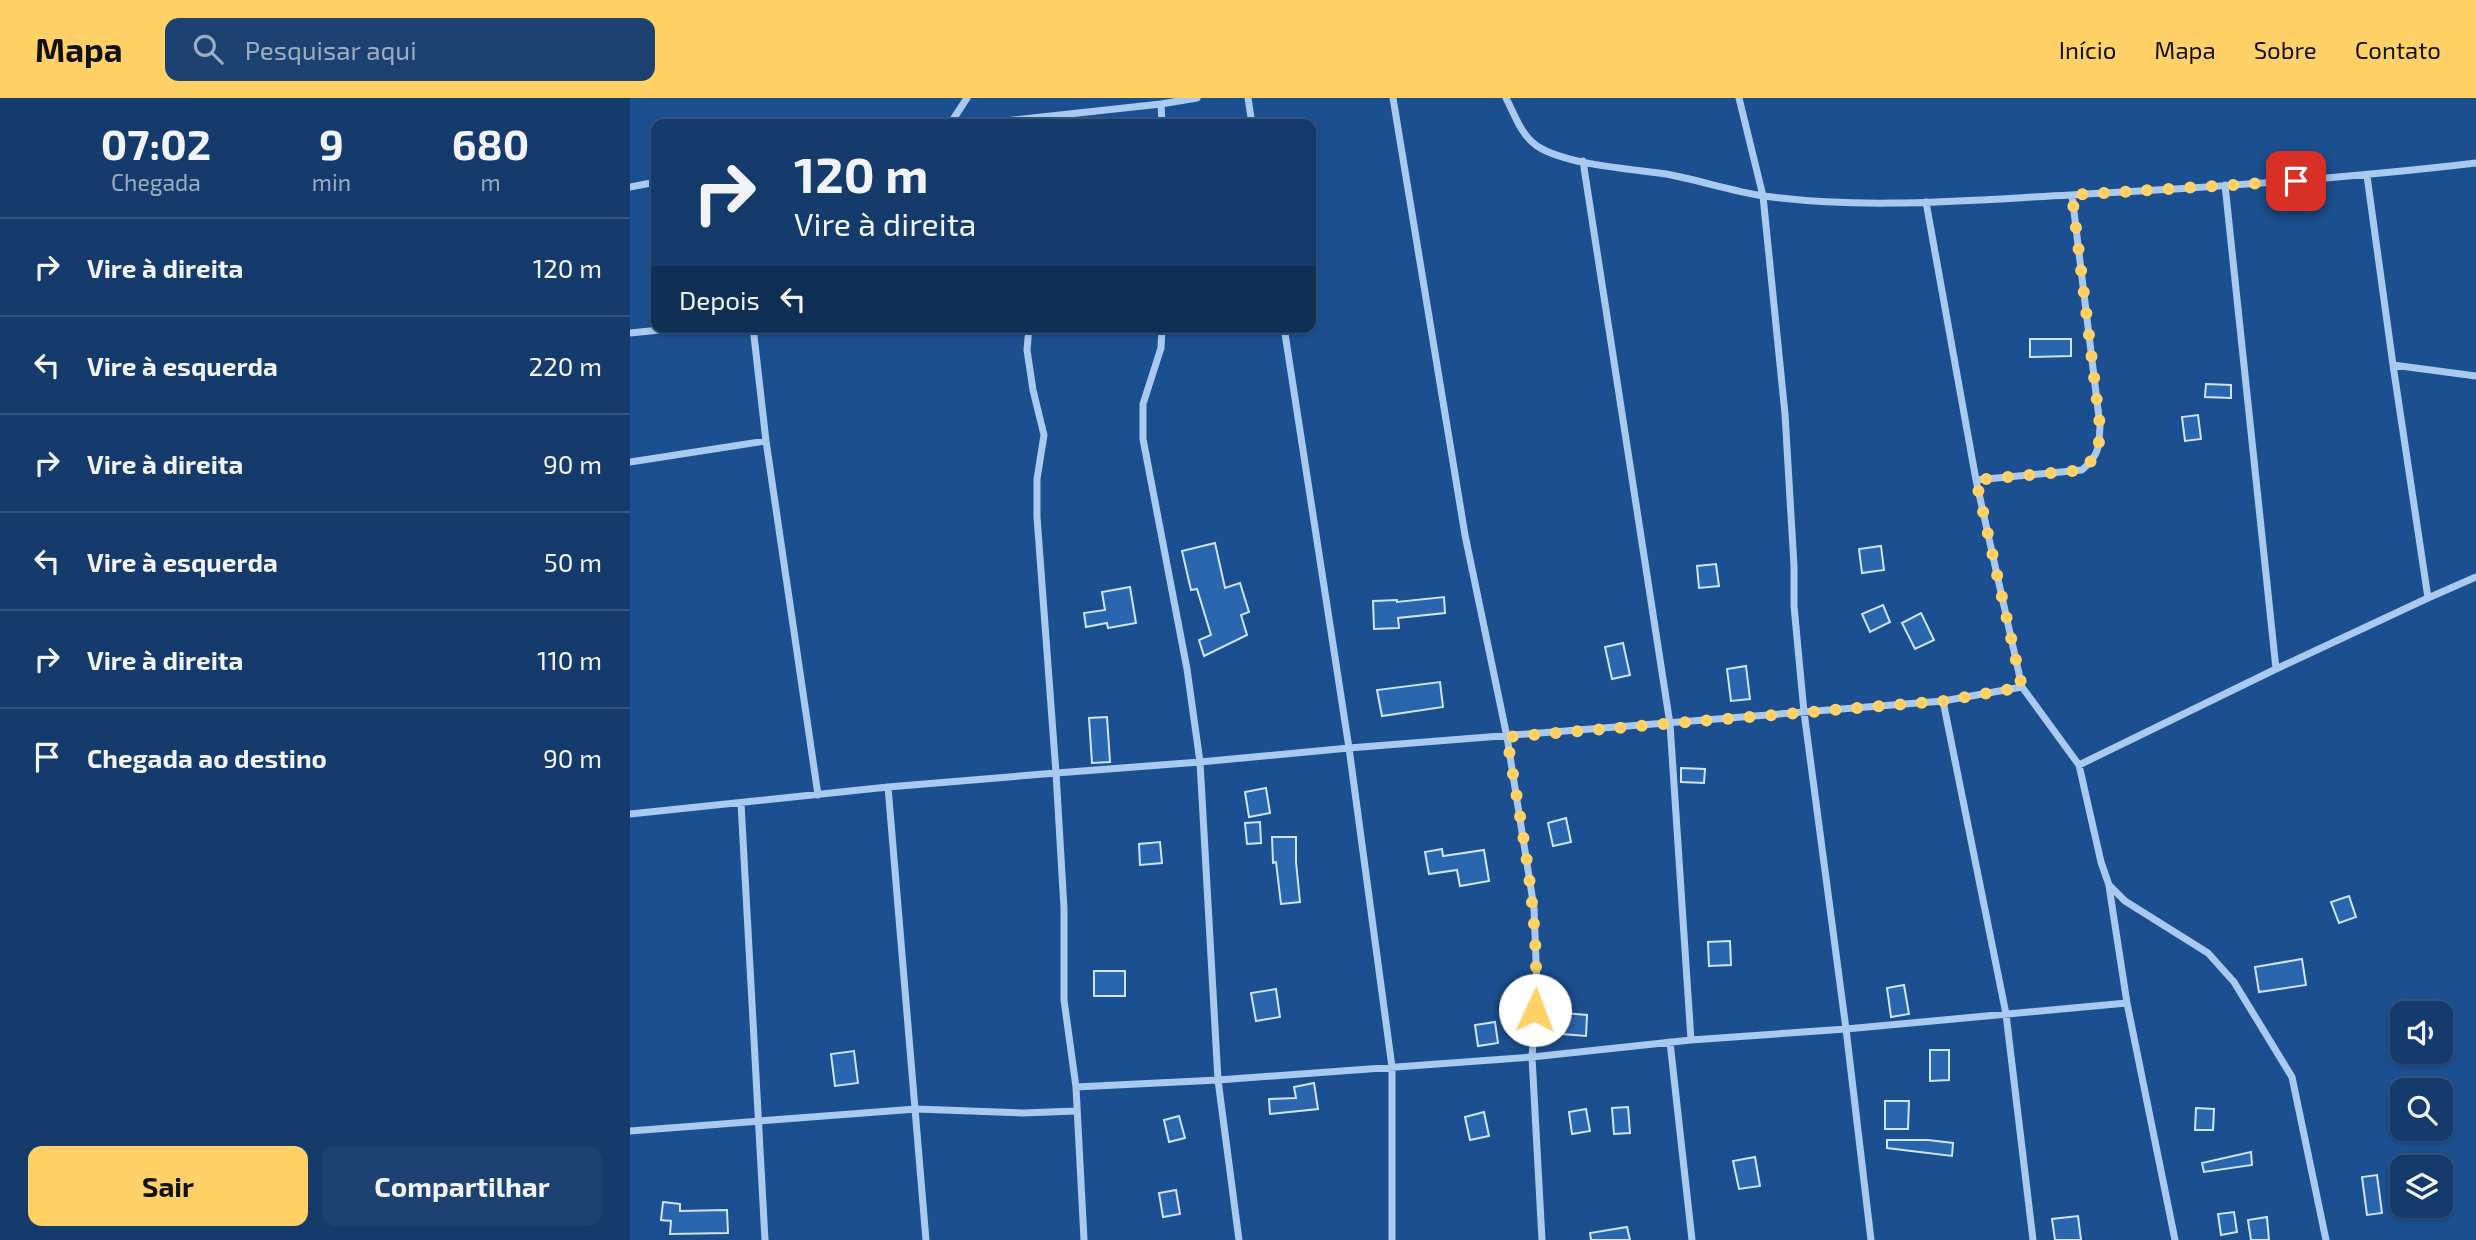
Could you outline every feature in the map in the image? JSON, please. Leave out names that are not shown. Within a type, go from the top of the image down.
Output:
[{"type":"street","points":[[953,119],[967,98]]},
{"type":"street","points":[[1052,119],[1197,98]]},
{"type":"street","points":[[1248,98],[1251,119]]},
{"type":"street","points":[[1393,98],[1465,536],[1507,737],[1534,908],[1537,987],[1532,1058],[1542,1240]]},
{"type":"street","points":[[1506,98],[1523,132],[1537,146],[1583,161],[1682,177],[1763,196],[1819,201],[1926,202],[2072,195],[2367,176],[2476,163]]},
{"type":"street","points":[[1739,98],[1763,196],[1785,414],[1794,606],[1804,712],[1871,1240]]},
{"type":"street","points":[[1161,104],[1162,119]]},
{"type":"street","points":[[1583,161],[1670,724],[1691,1040]]},
{"type":"street","points":[[2367,176],[2428,598]]},
{"type":"street","points":[[630,187],[651,183]]},
{"type":"street","points":[[2225,185],[2276,669]]},
{"type":"street","points":[[1976,480],[2082,470],[2095,459],[2100,426],[2072,195]]},
{"type":"street","points":[[1926,202],[1976,480],[2022,687],[2079,765],[2101,862],[2109,885],[2127,1003],[2175,1240]]},
{"type":"street","points":[[630,333],[651,331]]},
{"type":"street","points":[[754,333],[766,441],[818,795]]},
{"type":"street","points":[[1028,333],[1027,350],[1044,435],[1037,479],[1037,517],[1064,908],[1064,1000],[1076,1087],[1084,1240]]},
{"type":"street","points":[[1162,333],[1161,348],[1143,404],[1143,439],[1187,669],[1200,762],[1218,1080],[1239,1240]]},
{"type":"street","points":[[1285,333],[1349,748],[1392,1068],[1392,1240]]},
{"type":"street","points":[[2393,365],[2476,376]]},
{"type":"street","points":[[630,462],[766,441]]},
{"type":"street","points":[[2079,765],[2276,669],[2476,577]]},
{"type":"street","points":[[630,814],[888,787],[1943,701],[2022,687]]},
{"type":"street","points":[[1943,701],[2006,1014],[2033,1240]]},
{"type":"street","points":[[888,787],[926,1240]]},
{"type":"street","points":[[741,803],[765,1240]]},
{"type":"street","points":[[2109,885],[2125,901],[2208,953],[2234,982],[2292,1077],[2326,1240]]},
{"type":"street","points":[[1076,1087],[1532,1058],[1691,1040],[1846,1029],[2127,1003]]},
{"type":"street","points":[[1670,1042],[1692,1240]]},
{"type":"street","points":[[630,1131],[916,1109],[1023,1113],[1076,1111]]},
{"type":"building","points":[[2030,339],[2071,339],[2071,356],[2030,357]]},
{"type":"building","points":[[2206,384],[2231,385],[2231,398],[2205,397]]},
{"type":"building","points":[[2198,415],[2201,439],[2185,441],[2182,417]]},
{"type":"building","points":[[1215,543],[1225,588],[1240,583],[1249,612],[1241,615],[1247,635],[1204,656],[1199,640],[1211,635],[1197,589],[1191,590],[1182,551]]},
{"type":"building","points":[[1881,546],[1884,570],[1862,573],[1859,549]]},
{"type":"building","points":[[1716,564],[1719,586],[1699,588],[1697,566]]},
{"type":"building","points":[[1130,587],[1136,623],[1108,628],[1107,623],[1086,627],[1084,613],[1105,610],[1102,592]]},
{"type":"building","points":[[1444,597],[1445,613],[1398,618],[1399,628],[1374,629],[1373,601],[1397,602]]},
{"type":"building","points":[[1883,605],[1890,622],[1870,632],[1862,614]]},
{"type":"building","points":[[1921,613],[1934,640],[1915,649],[1902,623]]},
{"type":"building","points":[[1623,643],[1630,675],[1612,679],[1605,647]]},
{"type":"building","points":[[1746,666],[1750,699],[1731,701],[1727,669]]},
{"type":"building","points":[[1440,682],[1443,707],[1382,716],[1377,690]]},
{"type":"building","points":[[1107,717],[1110,762],[1092,763],[1089,718]]},
{"type":"building","points":[[1681,768],[1705,769],[1704,783],[1681,782]]},
{"type":"building","points":[[1266,788],[1270,813],[1249,817],[1245,792]]},
{"type":"building","points":[[1566,818],[1571,842],[1553,846],[1548,823]]},
{"type":"building","points":[[1260,822],[1261,843],[1247,844],[1245,823]]},
{"type":"building","points":[[1272,837],[1296,837],[1300,902],[1281,904],[1276,862],[1273,863]]},
{"type":"building","points":[[1160,842],[1162,863],[1140,865],[1139,844]]},
{"type":"building","points":[[1442,849],[1443,856],[1484,850],[1489,881],[1460,886],[1457,870],[1429,874],[1425,852]]},
{"type":"building","points":[[2349,896],[2356,917],[2339,923],[2331,902]]},
{"type":"building","points":[[1730,941],[1731,965],[1709,966],[1708,942]]},
{"type":"building","points":[[2302,959],[2306,985],[2259,992],[2255,967]]},
{"type":"building","points":[[1094,971],[1125,971],[1125,996],[1094,996]]},
{"type":"building","points":[[1904,985],[1909,1014],[1891,1017],[1887,988]]},
{"type":"building","points":[[1276,989],[1280,1017],[1256,1021],[1251,993]]},
{"type":"building","points":[[1564,1013],[1587,1015],[1586,1036],[1562,1034]]},
{"type":"building","points":[[1495,1022],[1498,1043],[1478,1046],[1475,1025]]},
{"type":"building","points":[[1930,1050],[1949,1050],[1949,1080],[1930,1081]]},
{"type":"building","points":[[854,1051],[858,1083],[835,1086],[831,1054]]},
{"type":"building","points":[[1314,1083],[1318,1109],[1270,1114],[1269,1099],[1296,1098],[1294,1087]]},
{"type":"building","points":[[1885,1101],[1909,1101],[1908,1129],[1885,1129]]},
{"type":"building","points":[[1628,1107],[1630,1133],[1614,1134],[1612,1108]]},
{"type":"building","points":[[2196,1108],[2214,1109],[2213,1130],[2195,1130]]},
{"type":"building","points":[[1586,1109],[1590,1131],[1572,1134],[1569,1112]]},
{"type":"building","points":[[1484,1112],[1489,1136],[1470,1140],[1465,1117]]},
{"type":"building","points":[[1179,1116],[1185,1138],[1169,1142],[1164,1120]]},
{"type":"building","points":[[1887,1140],[1953,1143],[1952,1156],[1887,1148]]},
{"type":"building","points":[[2251,1152],[2252,1165],[2204,1172],[2202,1163]]},
{"type":"building","points":[[1755,1157],[1760,1186],[1739,1189],[1733,1161]]},
{"type":"building","points":[[2377,1175],[2382,1213],[2367,1215],[2362,1177]]},
{"type":"building","points":[[1176,1190],[1180,1214],[1163,1217],[1159,1193]]},
{"type":"building","points":[[663,1202],[680,1204],[680,1211],[727,1210],[728,1233],[670,1234],[671,1221],[661,1220]]},
{"type":"building","points":[[2234,1212],[2237,1232],[2221,1235],[2218,1214]]},
{"type":"building","points":[[2078,1216],[2081,1240],[2055,1240],[2052,1219]]},
{"type":"building","points":[[2267,1217],[2269,1240],[2251,1240],[2248,1220]]},
{"type":"building","points":[[1627,1227],[1630,1240],[1591,1240],[1590,1233]]},
{"type":"route","points":[[1535,1010],[1537,987],[1534,908],[1507,737],[1943,701],[2022,687],[1976,480],[2082,470],[2095,459],[2100,426],[2072,195],[2296,181]]}]
